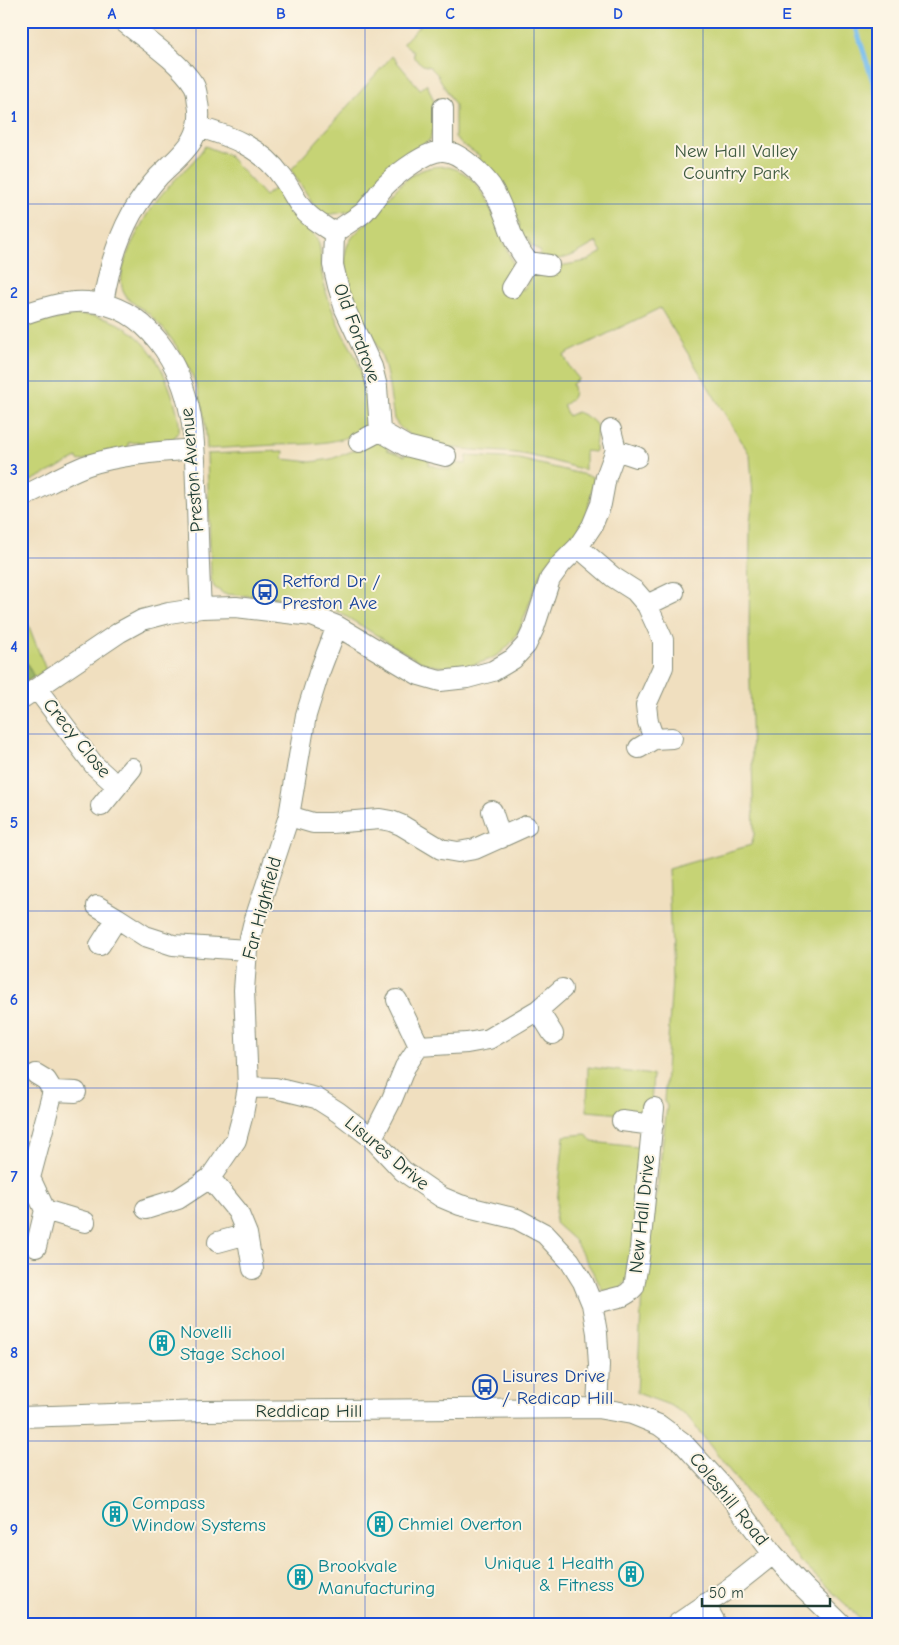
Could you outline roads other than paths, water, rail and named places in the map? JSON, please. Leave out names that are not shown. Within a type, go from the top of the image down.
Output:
[{"type":"street","points":[[103,304],[111,264],[119,239],[132,213],[159,177],[186,152],[194,139],[198,127],[199,108],[195,87],[183,70],[123,21]]},
{"type":"street","points":[[443,108],[443,151]]},
{"type":"street","points":[[198,127],[233,138],[248,145],[281,176],[302,208],[318,223],[334,233],[364,212],[386,184],[404,168],[427,156],[443,151],[458,156],[472,164],[483,175],[505,212],[513,236],[528,262]]},
{"type":"street","name":"Old Fordrove","points":[[334,233],[333,265],[345,309],[372,367],[378,387],[380,431]]},
{"type":"street","points":[[528,262],[549,265]]},
{"type":"street","points":[[512,288],[528,262]]},
{"type":"street","name":"Preston Avenue","points":[[21,315],[46,307],[72,302],[103,304],[135,318],[150,330],[175,367],[183,387],[191,417],[200,608]]},
{"type":"street","points":[[29,694],[120,632],[142,620],[200,608],[236,607],[312,616],[337,626],[419,676],[440,680],[467,678],[493,671],[513,659],[526,645],[534,628],[550,579],[561,564],[578,547],[592,526],[601,504],[606,477],[616,450],[611,430]]},
{"type":"street","points":[[359,442],[380,431],[406,446],[446,456]]},
{"type":"street","points":[[21,497],[87,466],[112,459],[154,452],[194,449]]},
{"type":"street","points":[[616,450],[637,457]]},
{"type":"street","points":[[578,547],[613,577],[635,591],[647,605],[664,640],[663,667],[646,705],[648,722],[655,741]]},
{"type":"street","points":[[647,605],[674,592]]},
{"type":"street","name":"Far Highfield","points":[[146,1209],[178,1199],[210,1178],[236,1140],[248,1087],[244,990],[247,950],[253,925],[289,816],[306,715],[318,673],[337,626]]},
{"type":"street","name":"Crecy Close","points":[[29,694],[94,765],[117,786]]},
{"type":"street","name":"Crecy Close","points":[[101,806],[132,768]]},
{"type":"street","points":[[492,811],[501,838]]},
{"type":"street","points":[[289,816],[313,823],[380,819],[401,825],[441,849],[458,852],[475,849],[526,826]]},
{"type":"street","points":[[97,906],[145,936],[173,945],[247,950]]},
{"type":"street","points":[[100,945],[117,918]]},
{"type":"street","points":[[420,1046],[468,1043],[489,1039],[538,1010],[562,989]]},
{"type":"street","points":[[397,1000],[420,1046]]},
{"type":"street","points":[[538,1010],[553,1034]]},
{"type":"street","points":[[372,1138],[392,1099],[405,1067],[420,1046]]},
{"type":"street","points":[[36,1074],[46,1080],[53,1090]]},
{"type":"street","name":"Lisures Drive","points":[[248,1087],[275,1088],[316,1098],[372,1138],[403,1171],[441,1197],[460,1205],[517,1219],[545,1234],[570,1261],[583,1282],[592,1304],[599,1357],[597,1408]]},
{"type":"street","points":[[53,1090],[76,1092]]},
{"type":"street","points":[[53,1090],[26,1178],[45,1210],[85,1222]]},
{"type":"street","name":"New Hall Drive","points":[[592,1304],[628,1293],[634,1287],[639,1258],[654,1116],[622,1121]]},
{"type":"street","points":[[210,1178],[238,1212],[247,1234],[253,1269]]},
{"type":"street","points":[[36,1247],[45,1210]]},
{"type":"street","points":[[218,1242],[247,1234]]},
{"type":"street","name":"Reddicap Hill","points":[[21,1417],[203,1412],[597,1408]]},
{"type":"street","name":"Coleshill Road","points":[[597,1408],[632,1414],[659,1425],[682,1442],[723,1487],[773,1554],[841,1624]]},
{"type":"street","points":[[677,1624],[734,1585],[773,1554]]},
{"type":"street","points":[[705,1604],[716,1624]]},
{"type":"waterway","points":[[854,21],[878,98]]},
{"type":"place","name":"Retford Dr / Preston Ave","points":[[265,592]]},
{"type":"place","name":"Novelli Stage School","points":[[162,1343]]},
{"type":"place","name":"Lisures Drive / Redicap Hill","points":[[485,1387]]},
{"type":"place","name":"Compass Window Systems","points":[[115,1514]]},
{"type":"place","name":"Chmiel Overton","points":[[380,1524]]},
{"type":"place","name":"Unique 1 Health & Fitness","points":[[631,1574]]},
{"type":"place","name":"Brookvale Manufacturing","points":[[300,1577]]},
{"type":"park label","name":"New Hall Valley Country Park","points":[[736,162]]}]
